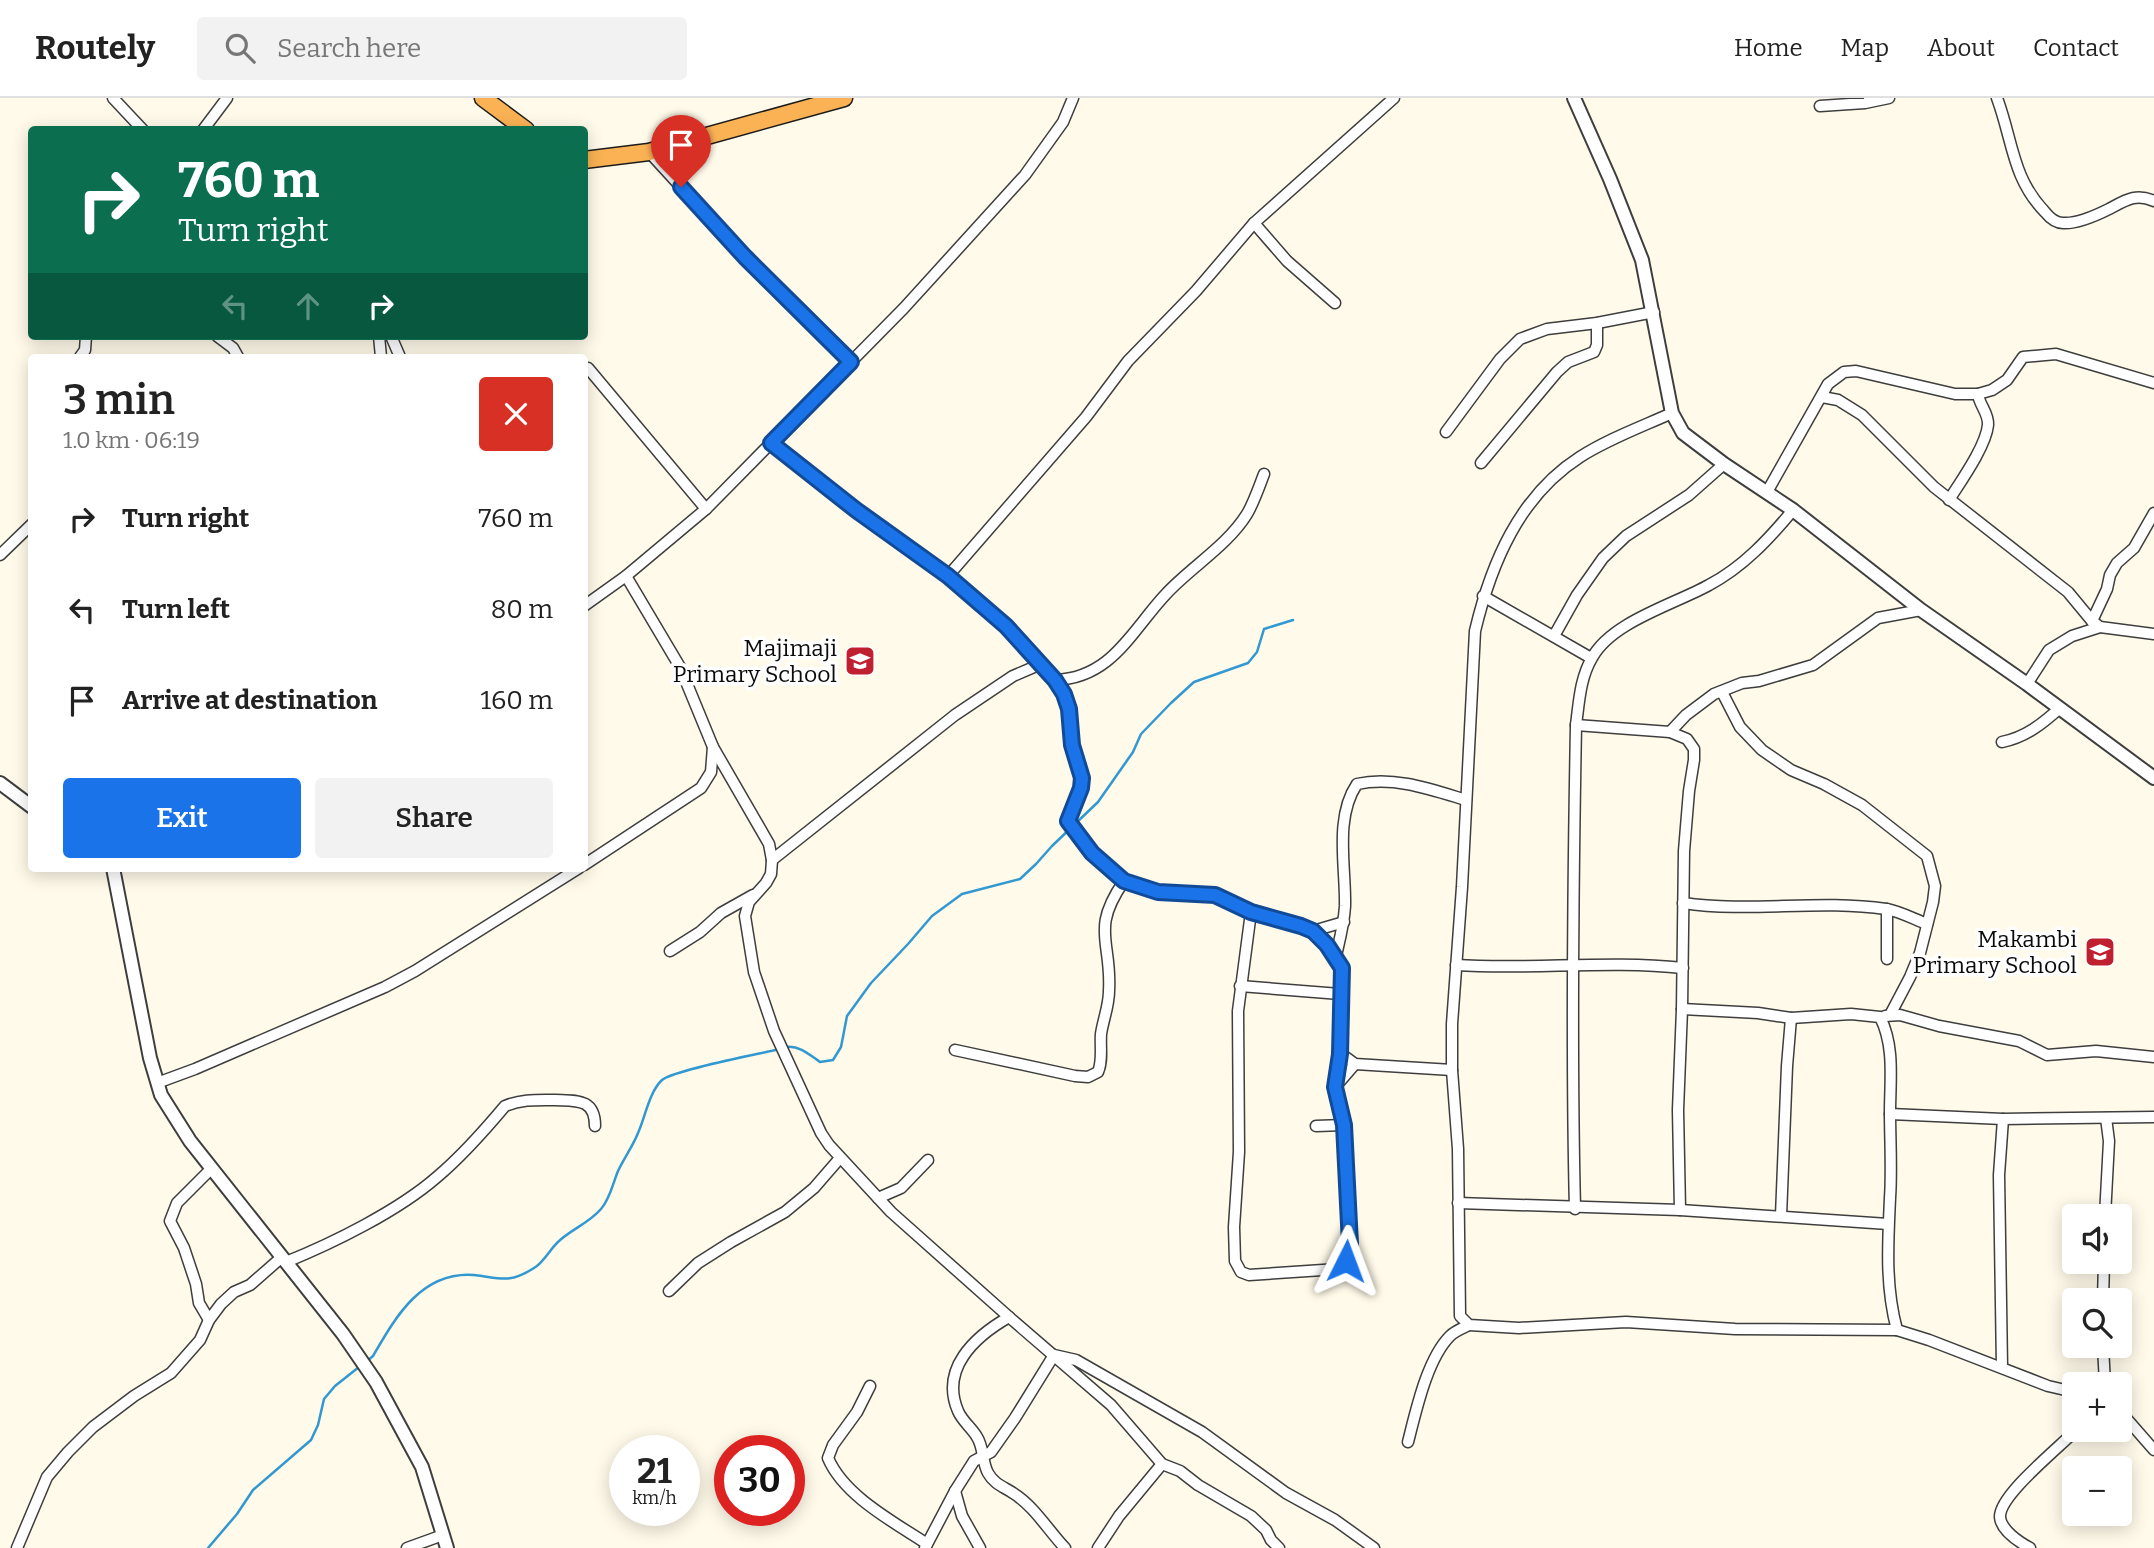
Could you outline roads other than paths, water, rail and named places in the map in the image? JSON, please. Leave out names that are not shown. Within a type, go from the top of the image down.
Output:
[{"type":"highway","points":[[483,98],[521,126]]},
{"type":"highway","points":[[588,160],[649,152],[844,98]]},
{"type":"street","points":[[113,98],[139,126]]},
{"type":"street","points":[[206,126],[227,98]]},
{"type":"street","points":[[588,603],[626,576],[706,509],[904,308],[1025,175],[1063,122],[1073,98]]},
{"type":"street","points":[[948,576],[1086,417],[1128,361],[1196,291],[1254,223],[1394,98]]},
{"type":"street","points":[[1574,98],[1642,260],[1672,413],[1683,433],[1793,510],[1922,610],[2154,778]]},
{"type":"street","points":[[1820,106],[1865,103],[1889,98]]},
{"type":"street","points":[[1997,98],[2025,188],[2050,217],[2065,223],[2095,215],[2128,198],[2142,196],[2154,201]]},
{"type":"street","points":[[649,152],[745,257],[851,362]]},
{"type":"street","points":[[588,167],[602,158]]},
{"type":"street","points":[[1254,223],[1287,261],[1335,303]]},
{"type":"street","points":[[1446,432],[1500,359],[1520,339],[1547,329],[1654,312]]},
{"type":"street","points":[[1481,463],[1557,372],[1568,362],[1594,352],[1597,323]]},
{"type":"street","points":[[222,340],[236,354]]},
{"type":"street","points":[[1767,492],[1828,384],[1844,372],[1856,371],[1955,394],[1978,394],[1992,390],[2007,380],[2023,357],[2056,354],[2154,383]]},
{"type":"street","points":[[588,368],[706,509]]},
{"type":"street","points":[[1949,499],[1975,459],[1988,426],[1978,394]]},
{"type":"street","points":[[1822,397],[1838,400],[1862,415],[1909,464],[1949,499],[2068,592],[2096,624]]},
{"type":"street","points":[[1469,1325],[1460,1316],[1458,1149],[1452,1070],[1452,1024],[1475,631],[1483,596],[1512,528],[1532,499],[1578,458],[1672,413]]},
{"type":"street","points":[[771,443],[856,510],[948,576],[1006,626],[1055,680],[1069,709],[1072,745],[1082,778],[1081,788],[1069,816],[1071,827],[1092,853],[1124,881],[1158,892],[1215,895],[1251,912],[1313,931],[1327,945],[1342,968],[1340,1054],[1335,1087],[1344,1125],[1350,1244],[1343,1266],[1338,1269],[1249,1275],[1241,1272],[1235,1261],[1238,1187],[1237,1031],[1240,986],[1251,912]]},
{"type":"street","points":[[1554,636],[1577,595],[1603,558],[1626,536],[1689,495],[1724,464]]},
{"type":"street","points":[[1055,680],[1068,680],[1083,674],[1120,652],[1165,596],[1227,538],[1247,514],[1264,474]]},
{"type":"street","points":[[1575,1209],[1571,1049],[1576,726],[1580,691],[1591,658],[1627,624],[1711,584],[1760,548],[1793,510]]},
{"type":"street","points":[[2096,624],[2110,575],[2134,548],[2154,513]]},
{"type":"street","points":[[0,555],[28,528]]},
{"type":"street","points":[[626,576],[680,667],[713,747],[769,844],[772,860],[771,874],[754,895],[721,914],[700,932],[670,951]]},
{"type":"street","points":[[1483,596],[1591,658]]},
{"type":"street","points":[[1670,732],[1699,704],[1721,691],[1813,665],[1878,618],[1922,610]]},
{"type":"street","points":[[2027,684],[2049,650],[2096,624],[2154,634]]},
{"type":"street","points":[[772,860],[955,715],[1013,677],[1041,664]]},
{"type":"street","points":[[1721,691],[1741,727],[1762,750],[1791,770],[1862,805],[1927,856],[1935,886],[1920,953],[1910,978],[1885,1016],[1889,1046],[1890,1303],[1897,1330]]},
{"type":"street","points":[[2002,741],[2030,732],[2060,708]]},
{"type":"street","points":[[1576,726],[1670,732],[1687,739],[1693,749],[1694,760],[1686,815],[1681,946],[1683,968],[1678,1110],[1680,1210]]},
{"type":"street","points":[[588,861],[701,789],[711,772],[713,747]]},
{"type":"street","points":[[1335,960],[1344,922],[1343,837],[1346,807],[1357,783],[1376,780],[1397,782],[1466,800]]},
{"type":"street","points":[[0,783],[28,804]]},
{"type":"street","points":[[114,872],[157,1083],[168,1108],[211,1169],[376,1382],[422,1467],[447,1548]]},
{"type":"street","points":[[157,1083],[384,987],[415,971],[573,872]]},
{"type":"street","points":[[955,1050],[1075,1076],[1088,1077],[1098,1072],[1101,1035],[1110,988],[1105,947],[1106,913],[1124,881]]},
{"type":"street","points":[[754,895],[745,916],[754,972],[774,1031],[821,1133],[840,1158],[878,1198],[1111,1405],[1162,1464],[1180,1471],[1198,1485],[1251,1516],[1266,1530],[1268,1544],[1279,1548]]},
{"type":"street","points":[[1684,902],[1711,907],[1887,909],[1927,924]]},
{"type":"street","points":[[1887,909],[1887,959]]},
{"type":"street","points":[[1313,931],[1344,922]]},
{"type":"street","points":[[1456,965],[1574,967],[1646,964],[1683,968]]},
{"type":"street","points":[[1240,986],[1340,994]]},
{"type":"street","points":[[1682,1009],[1758,1013],[1791,1018],[1851,1014],[1885,1016],[2019,1041],[2047,1055],[2096,1051],[2154,1057]]},
{"type":"street","points":[[1781,1216],[1791,1018]]},
{"type":"street","points":[[1340,1054],[1355,1064],[1452,1070]]},
{"type":"street","points":[[1335,1087],[1355,1064]]},
{"type":"street","points":[[17,1548],[47,1477],[68,1452],[93,1427],[134,1396],[172,1373],[200,1340],[209,1320],[221,1304],[234,1292],[250,1285],[284,1260],[327,1245],[422,1189],[456,1160],[505,1106],[538,1098],[578,1100],[589,1106],[595,1126]]},
{"type":"street","points":[[1890,1114],[2003,1119],[2154,1116]]},
{"type":"street","points":[[2106,1118],[2109,1141],[2106,1204]]},
{"type":"street","points":[[2002,1367],[1999,1175],[2003,1119]]},
{"type":"street","points":[[1315,1126],[1344,1125]]},
{"type":"street","points":[[669,1291],[698,1263],[785,1212],[814,1188],[840,1158]]},
{"type":"street","points":[[878,1198],[901,1188],[928,1160]]},
{"type":"street","points":[[209,1320],[200,1303],[184,1248],[170,1221],[177,1203],[211,1169]]},
{"type":"street","points":[[1458,1203],[1575,1209],[1680,1210],[1888,1224]]},
{"type":"street","points":[[200,1303],[221,1304]]},
{"type":"street","points":[[1009,1317],[993,1326],[959,1360],[952,1384],[956,1405],[959,1414],[978,1438],[989,1475],[998,1485],[1015,1494],[1030,1507],[1065,1548]]},
{"type":"street","points":[[1408,1442],[1424,1384],[1437,1357],[1448,1338],[1469,1325],[1519,1328],[1626,1322],[1770,1331],[1897,1330],[1929,1339],[2062,1389]]},
{"type":"street","points":[[870,1385],[857,1412],[833,1445],[828,1458],[838,1474],[869,1504],[926,1546],[974,1461],[991,1452],[1054,1355]]},
{"type":"street","points":[[1054,1355],[1076,1360],[1202,1432],[1286,1493],[1335,1520],[1370,1547]]},
{"type":"street","points":[[2132,1425],[2154,1450]]},
{"type":"street","points":[[2030,1548],[2003,1527],[2000,1511],[2011,1493],[2064,1442]]},
{"type":"street","points":[[1098,1548],[1119,1516],[1162,1464]]},
{"type":"street","points":[[955,1491],[962,1516],[980,1548]]},
{"type":"street","points":[[407,1548],[443,1535]]},
{"type":"waterway","points":[[786,1047],[800,1049],[820,1062],[833,1060],[841,1047],[847,1016],[871,983],[932,916],[962,894],[1020,879],[1098,802],[1133,752],[1141,734],[1171,703],[1194,682],[1248,663],[1257,652],[1264,629],[1293,620]]},
{"type":"waterway","points":[[367,1361],[401,1313],[425,1289],[455,1276],[474,1275],[505,1279],[525,1273],[541,1262],[564,1237],[596,1214],[607,1201],[651,1098],[662,1080],[699,1067],[780,1049]]},
{"type":"waterway","points":[[208,1548],[253,1490],[311,1440],[318,1425],[324,1399],[335,1386],[359,1367]]},
{"type":"place","name":"Majimaji Primary School","points":[[860,661]]},
{"type":"place","name":"Makambi Primary School","points":[[2100,952]]}]
